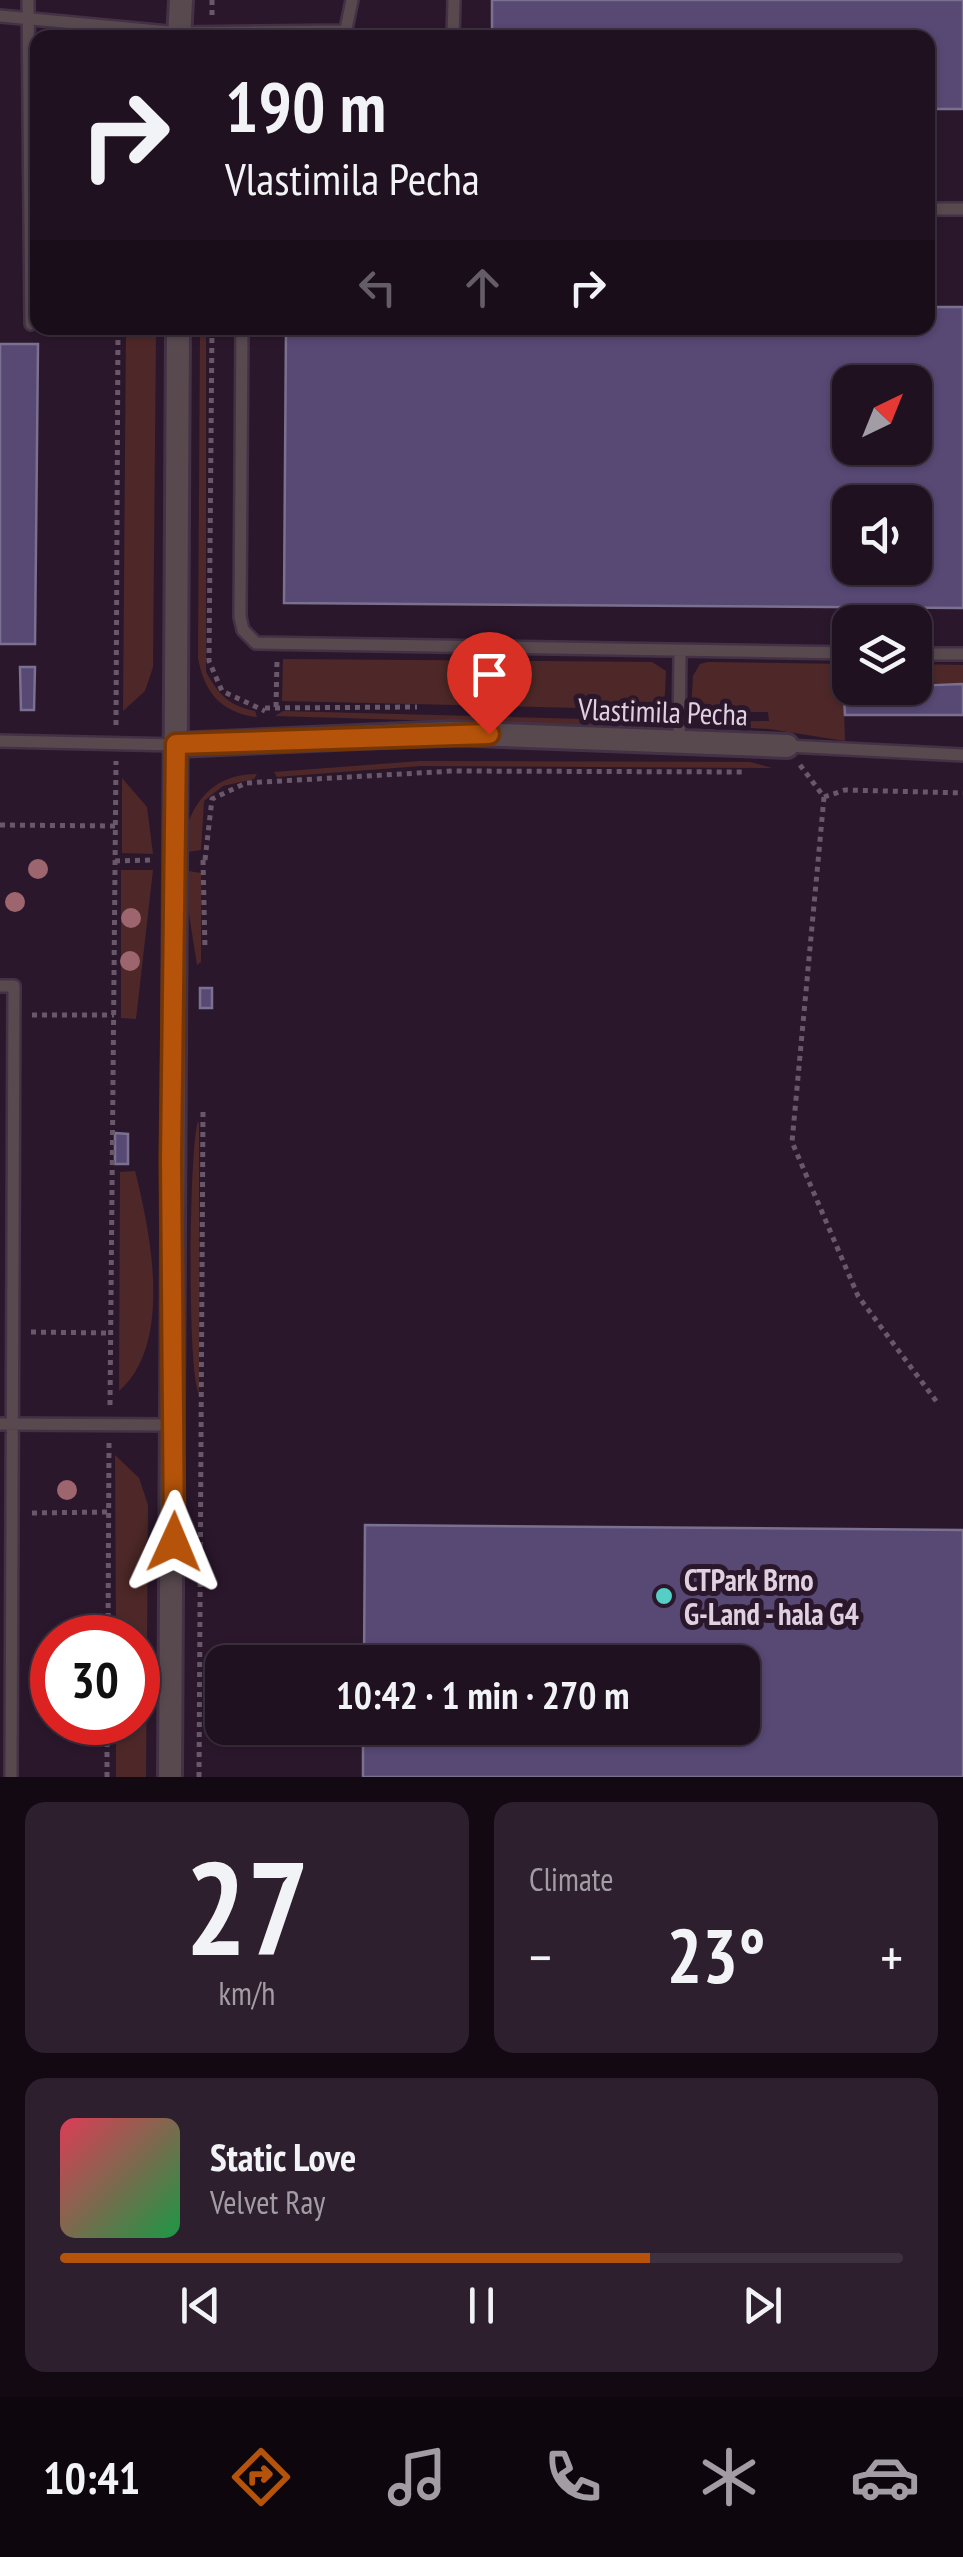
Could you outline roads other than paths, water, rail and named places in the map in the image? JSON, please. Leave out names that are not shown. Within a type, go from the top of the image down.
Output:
[{"type":"street","points":[[179,30],[180,0]]},
{"type":"street","points":[[170,1777],[175,1425],[171,1159],[178,335]]},
{"type":"street","name":"Vlastimila Pecha","points":[[176,744],[451,732],[787,746]]},
{"type":"lane","points":[[28,0],[30,222]]},
{"type":"lane","points":[[347,30],[352,0]]},
{"type":"lane","points":[[453,30],[454,0]]},
{"type":"lane","points":[[0,16],[137,30]]},
{"type":"lane","points":[[935,209],[963,209]]},
{"type":"lane","points":[[242,335],[240,617],[243,630],[256,643],[277,647],[832,653]]},
{"type":"lane","points":[[679,742],[680,651]]},
{"type":"lane","points":[[932,654],[963,654]]},
{"type":"lane","points":[[0,741],[176,744]]},
{"type":"lane","points":[[787,746],[963,755]]},
{"type":"lane","points":[[0,986],[14,986],[11,1777]]},
{"type":"lane","points":[[0,1424],[175,1425]]},
{"type":"place","name":"CTPark Brno G-Land - hala G4","points":[[664,1596]]}]
